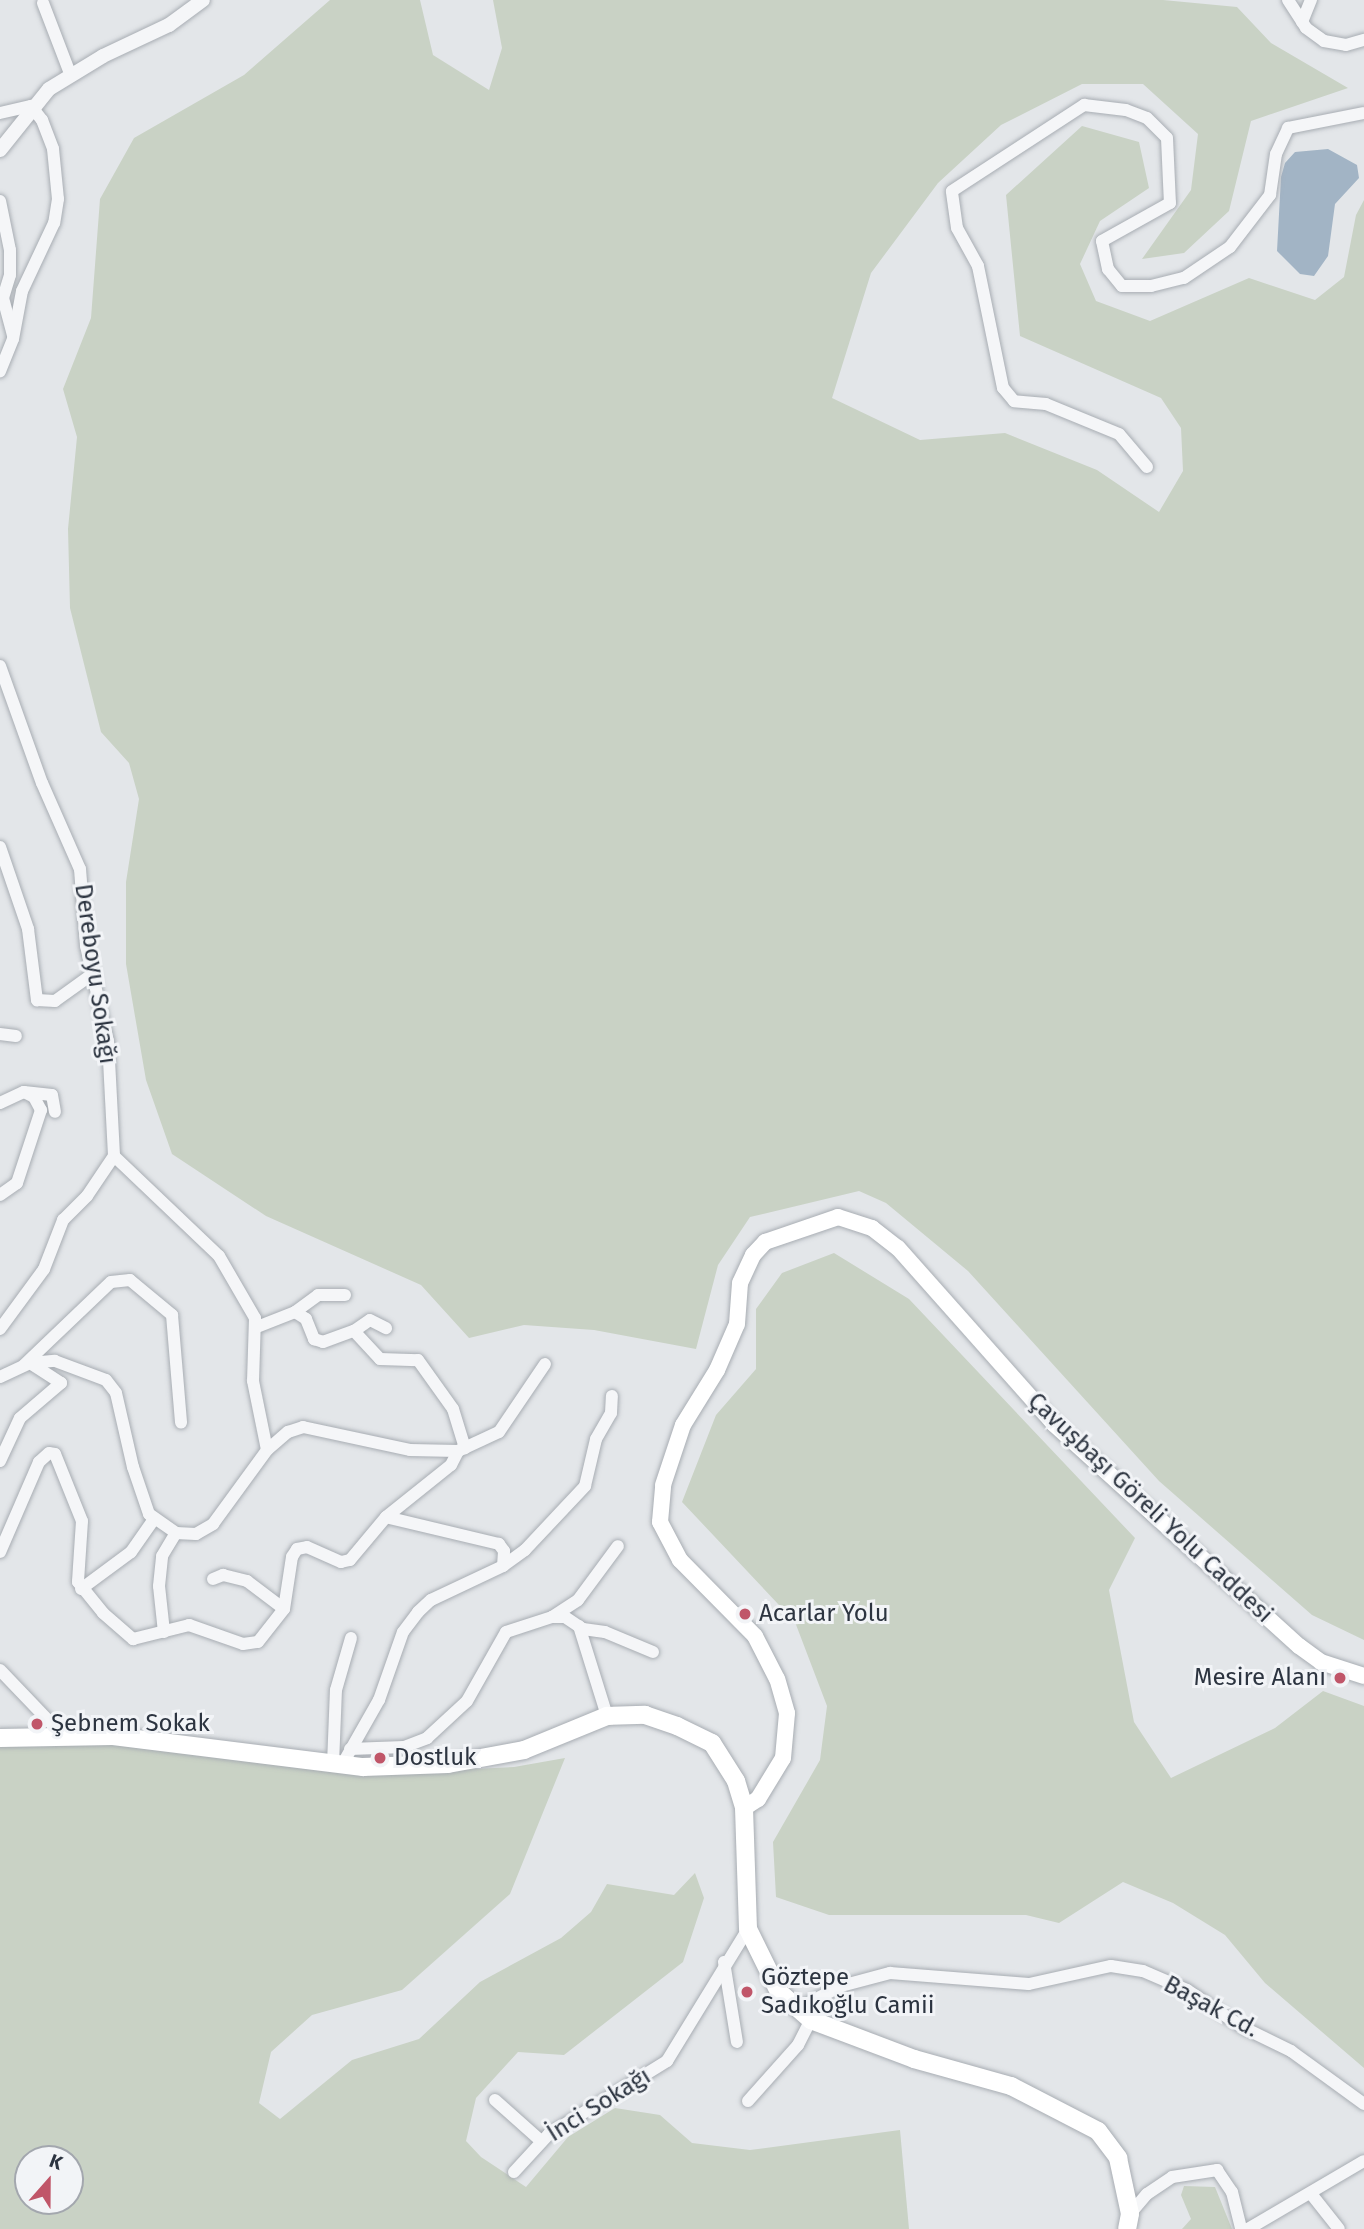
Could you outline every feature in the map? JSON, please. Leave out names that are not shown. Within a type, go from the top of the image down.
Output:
[{"type":"main road","name":"Çavuşbaşı Göreli Yolu Caddesi","points":[[744,1808],[758,1799],[783,1758],[787,1713],[777,1679],[755,1636],[675,1550],[660,1522],[663,1485],[683,1424],[718,1370],[737,1324],[740,1283],[753,1255],[765,1242],[838,1217],[872,1227],[898,1248],[1054,1424],[1299,1646],[1321,1662],[1364,1676]]},
{"type":"main road","points":[[0,1738],[113,1736],[341,1759],[448,1764],[524,1750],[607,1716],[645,1715],[712,1744],[736,1781],[744,1808],[748,1929],[762,1965],[804,2015],[914,2059],[1011,2086],[1098,2131],[1118,2158],[1129,2221]]},
{"type":"street","points":[[0,150],[31,106],[71,76],[169,25],[203,0]]},
{"type":"street","points":[[1288,0],[1315,36],[1335,44],[1364,40]]},
{"type":"street","points":[[1302,22],[1311,0]]},
{"type":"street","points":[[43,3],[71,76]]},
{"type":"street","points":[[1147,467],[1119,434],[1046,404],[1014,401],[1003,387],[978,266],[957,228],[952,191],[1084,105],[1126,110],[1147,118],[1167,138],[1170,202],[1102,241],[1108,269],[1122,286],[1151,286],[1184,278],[1230,247],[1270,195],[1276,154],[1288,128],[1364,113]]},
{"type":"street","points":[[0,113],[31,106]]},
{"type":"street","points":[[0,372],[13,339],[25,281],[54,223],[58,199],[53,149],[31,106]]},
{"type":"street","points":[[0,201],[10,250],[10,275],[4,298],[13,339]]},
{"type":"street","name":"Dereboyu Sokağı","points":[[0,666],[33,760],[80,869],[79,898],[91,975],[106,1024],[114,1156]]},
{"type":"street","points":[[0,848],[28,929],[37,1000],[55,1001],[91,975]]},
{"type":"street","points":[[0,1034],[16,1036]]},
{"type":"street","points":[[0,1103],[24,1091],[52,1095],[55,1112]]},
{"type":"street","points":[[0,1195],[17,1183],[41,1110],[34,1097],[24,1091]]},
{"type":"street","points":[[0,1329],[44,1269],[62,1220],[87,1196],[114,1156],[219,1255],[257,1327],[253,1381],[267,1450]]},
{"type":"street","points":[[26,1365],[111,1282],[130,1280],[172,1315],[181,1423]]},
{"type":"street","points":[[257,1327],[295,1312],[318,1295],[345,1295]]},
{"type":"street","points":[[295,1312],[306,1319],[317,1341],[355,1331],[370,1320],[386,1328]]},
{"type":"street","points":[[0,1552],[39,1462],[49,1453],[55,1454],[82,1521],[81,1588],[133,1639],[189,1625],[243,1644],[258,1642],[284,1609],[292,1557],[298,1549],[307,1547],[341,1562],[350,1559],[386,1517],[451,1465],[462,1450],[453,1409],[418,1360],[380,1359],[355,1331]]},
{"type":"street","points":[[0,1377],[26,1365],[55,1361],[82,1368],[111,1387],[123,1418],[133,1467],[154,1519],[176,1534],[195,1534],[214,1524],[267,1450],[303,1427],[410,1450],[462,1450],[499,1432],[545,1364]]},
{"type":"street","points":[[0,1461],[20,1418],[61,1383],[26,1365]]},
{"type":"street","points":[[341,1759],[379,1700],[402,1632],[418,1612],[430,1600],[503,1566],[525,1550],[585,1486],[596,1439],[611,1413],[612,1396]]},
{"type":"street","points":[[386,1517],[499,1544],[504,1551],[503,1566]]},
{"type":"street","points":[[81,1588],[131,1552],[154,1519]]},
{"type":"street","points":[[164,1632],[159,1586],[162,1556],[176,1534]]},
{"type":"street","points":[[341,1759],[404,1747],[426,1738],[467,1701],[506,1632],[552,1617],[578,1600],[618,1546]]},
{"type":"street","points":[[213,1579],[223,1575],[247,1581],[284,1609]]},
{"type":"street","points":[[552,1617],[565,1617],[579,1626],[653,1652]]},
{"type":"street","points":[[579,1626],[607,1716]]},
{"type":"street","points":[[341,1759],[335,1689],[351,1639]]},
{"type":"street","points":[[0,1670],[65,1738]]},
{"type":"street","name":"İnci Sokağı","points":[[514,2172],[541,2141],[667,2061],[724,1962],[748,1929]]},
{"type":"street","points":[[724,1962],[737,2042]]},
{"type":"street","name":"Başak Cd.","points":[[804,2015],[841,1986],[890,1973],[1029,1984],[1111,1966],[1143,1971],[1187,1990],[1242,2027],[1292,2051],[1363,2104]]},
{"type":"street","points":[[748,2101],[798,2045],[804,2015]]},
{"type":"street","points":[[495,2100],[541,2141]]},
{"type":"street","points":[[1248,2229],[1312,2195],[1339,2172],[1364,2161]]},
{"type":"street","points":[[1129,2221],[1147,2194],[1172,2177],[1217,2170],[1232,2192],[1241,2229]]},
{"type":"street","points":[[1312,2195],[1339,2229]]},
{"type":"shaded area","points":[[330,0],[420,0],[433,55],[489,90],[502,48],[493,0],[1163,0],[1237,7],[1271,43],[1348,88],[1251,121],[1229,211],[1184,253],[1142,259],[1191,190],[1198,134],[1143,84],[1082,84],[1001,125],[938,183],[871,273],[832,398],[920,440],[1005,433],[1097,470],[1159,512],[1183,471],[1181,428],[1161,398],[1020,336],[1006,195],[1082,126],[1139,142],[1149,188],[1100,221],[1080,264],[1096,301],[1150,321],[1249,278],[1315,300],[1344,277],[1356,215],[1364,200],[1364,1640],[1312,1615],[1159,1481],[968,1271],[886,1203],[859,1191],[750,1217],[718,1265],[696,1349],[594,1330],[524,1325],[469,1338],[421,1285],[266,1216],[172,1154],[146,1080],[126,964],[126,882],[139,799],[129,763],[101,732],[70,608],[68,529],[77,437],[63,389],[91,318],[100,199],[134,138],[244,75]]},
{"type":"shaded area","points":[[834,1253],[909,1299],[1135,1538],[1109,1590],[1134,1722],[1171,1778],[1275,1728],[1323,1691],[1364,1706],[1364,2068],[1265,1983],[1225,1935],[1173,1903],[1123,1882],[1059,1923],[1026,1915],[829,1915],[776,1897],[773,1842],[820,1760],[827,1706],[795,1622],[682,1502],[716,1415],[756,1369],[756,1309],[782,1273]]},
{"type":"shaded area","points":[[118,1741],[413,1772],[514,1767],[565,1758],[510,1894],[402,1990],[312,2015],[271,2052],[259,2103],[280,2119],[352,2060],[419,2039],[480,1982],[561,1938],[591,1912],[607,1884],[674,1895],[695,1873],[704,1898],[683,1962],[564,2055],[518,2052],[476,2098],[466,2141],[481,2157],[526,2187],[568,2137],[615,2108],[660,2115],[692,2143],[750,2150],[900,2130],[909,2229],[0,2229],[0,1742]]},
{"type":"shaded area","points":[[1184,2186],[1215,2187],[1232,2229],[1182,2229],[1191,2219],[1181,2195]]},
{"type":"water","points":[[1328,149],[1357,165],[1359,178],[1335,204],[1328,256],[1314,276],[1300,274],[1277,251],[1281,177],[1285,163],[1295,152]]},
{"type":"place","name":"Acarlar Yolu","points":[[745,1614]]},
{"type":"place","name":"Mesire Alanı","points":[[1340,1678]]},
{"type":"place","name":"Şebnem Sokak","points":[[37,1724]]},
{"type":"place","name":"Dostluk","points":[[380,1758]]},
{"type":"place","name":"Göztepe Sadıkoğlu Camii","points":[[747,1992]]}]
